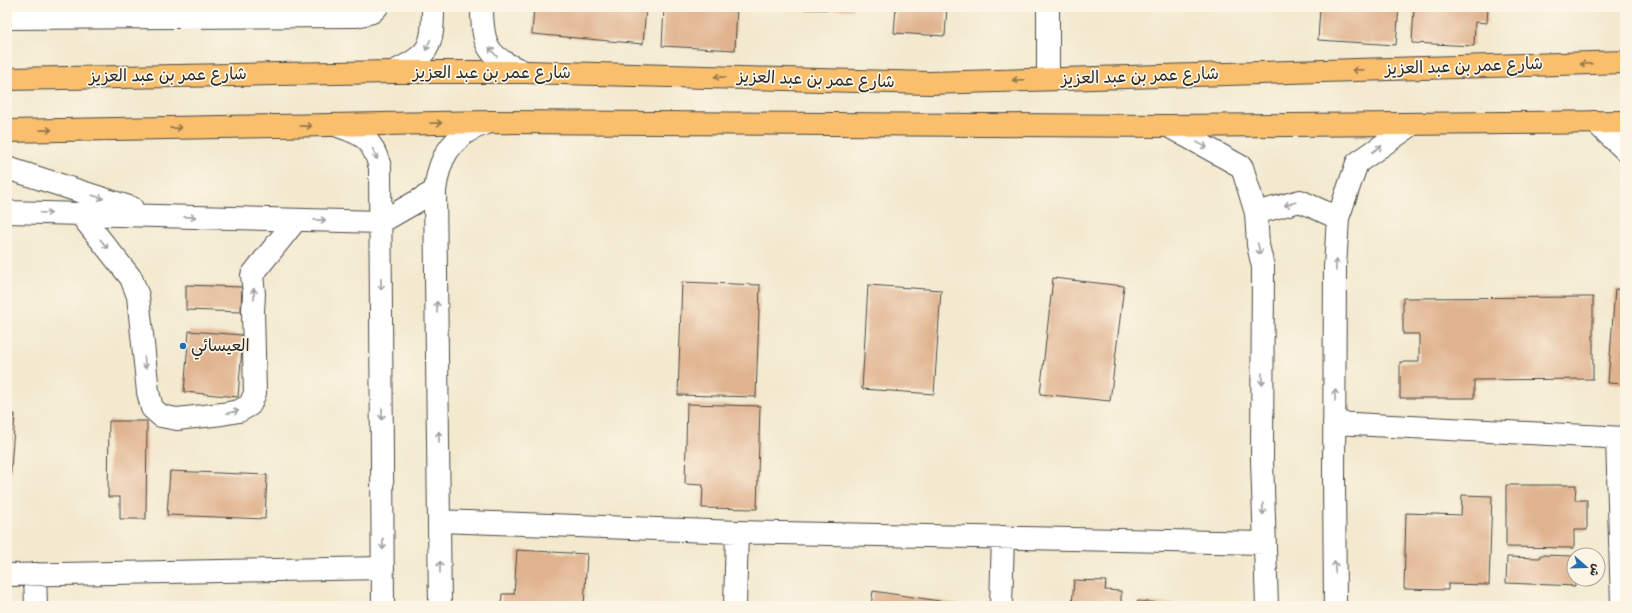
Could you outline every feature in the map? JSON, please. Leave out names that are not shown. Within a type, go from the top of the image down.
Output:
[{"type":"main road","name":"شارع عمر بن عبد العزيز","points":[[7,79],[393,72],[525,72],[929,83],[1621,61]]},
{"type":"main road","points":[[7,131],[490,122],[1168,126],[1625,122]]},
{"type":"street","points":[[7,18],[356,16],[372,12],[378,7]]},
{"type":"street","points":[[393,72],[414,62],[425,52],[430,41],[433,25],[433,7]]},
{"type":"street","points":[[482,7],[482,24],[486,44],[493,54],[506,65],[525,72]]},
{"type":"street","points":[[1048,7],[1048,79]]},
{"type":"street","points":[[440,606],[435,191],[438,171],[448,148],[465,133],[490,122]]},
{"type":"street","points":[[1595,122],[1625,150]]},
{"type":"street","points":[[1335,606],[1335,266],[1338,218],[1357,163],[1413,124]]},
{"type":"street","points":[[335,125],[358,133],[368,140],[376,153],[380,167],[383,606]]},
{"type":"street","points":[[1168,126],[1242,167],[1256,214],[1258,245],[1263,267],[1262,460],[1264,543],[1268,606]]},
{"type":"street","points":[[7,168],[157,216]]},
{"type":"street","points":[[7,212],[381,222],[435,191]]},
{"type":"street","points":[[1256,214],[1300,201],[1338,218]]},
{"type":"street","points":[[80,214],[132,278],[138,296],[148,392],[152,408],[161,416],[177,419],[239,411],[250,405],[255,392],[254,294],[252,275],[296,220]]},
{"type":"street","points":[[1334,423],[1621,438],[1622,606]]},
{"type":"street","points":[[440,521],[737,532],[1264,543]]},
{"type":"street","points":[[735,606],[737,532]]},
{"type":"street","points":[[1002,606],[1003,538]]},
{"type":"street","points":[[7,575],[383,568]]},
{"type":"street","points":[[35,574],[36,606]]},
{"type":"building","points":[[534,7],[646,7],[643,44],[532,34]]},
{"type":"building","points":[[664,7],[737,7],[735,50],[662,46]]},
{"type":"building","points":[[790,7],[853,7],[853,10],[790,9]]},
{"type":"building","points":[[896,7],[947,7],[945,36],[894,33]]},
{"type":"building","points":[[1320,7],[1399,7],[1396,45],[1318,40]]},
{"type":"building","points":[[1414,7],[1488,7],[1487,23],[1475,22],[1474,46],[1412,43]]},
{"type":"building","points":[[1053,278],[1124,286],[1110,401],[1040,394]]},
{"type":"building","points":[[682,282],[760,285],[756,397],[678,395]]},
{"type":"building","points":[[186,285],[242,287],[241,312],[186,310]]},
{"type":"building","points":[[868,285],[941,290],[934,394],[862,389]]},
{"type":"building","points":[[1615,289],[1625,290],[1625,384],[1608,383]]},
{"type":"building","points":[[1593,297],[1593,379],[1474,380],[1474,398],[1400,398],[1400,362],[1419,362],[1419,334],[1403,334],[1403,298]]},
{"type":"building","points":[[7,301],[9,301],[8,320],[7,320]]},
{"type":"building","points":[[189,331],[243,335],[238,397],[184,392]]},
{"type":"building","points":[[687,404],[760,406],[757,509],[702,508],[703,485],[685,484]]},
{"type":"building","points":[[7,413],[15,414],[8,509],[7,509]]},
{"type":"building","points":[[109,421],[147,421],[146,519],[120,519],[120,497],[108,497]]},
{"type":"building","points":[[170,471],[267,475],[265,519],[167,515]]},
{"type":"building","points":[[1506,485],[1576,485],[1575,500],[1587,500],[1587,530],[1574,530],[1574,547],[1506,547]]},
{"type":"building","points":[[1462,495],[1492,496],[1489,585],[1448,584],[1448,590],[1404,589],[1406,513],[1461,515]]},
{"type":"building","points":[[517,550],[587,554],[584,606],[501,606],[502,594],[514,594]]},
{"type":"building","points":[[1540,555],[1566,556],[1566,586],[1506,583],[1507,557],[1540,558]]},
{"type":"building","points":[[1074,580],[1106,581],[1105,590],[1121,591],[1121,606],[1072,606]]},
{"type":"building","points":[[873,591],[959,604],[958,606],[871,606]]},
{"type":"building","points":[[1138,601],[1175,604],[1175,606],[1137,606]]},
{"type":"place","name":"العيسائي","points":[[183,346]]}]
